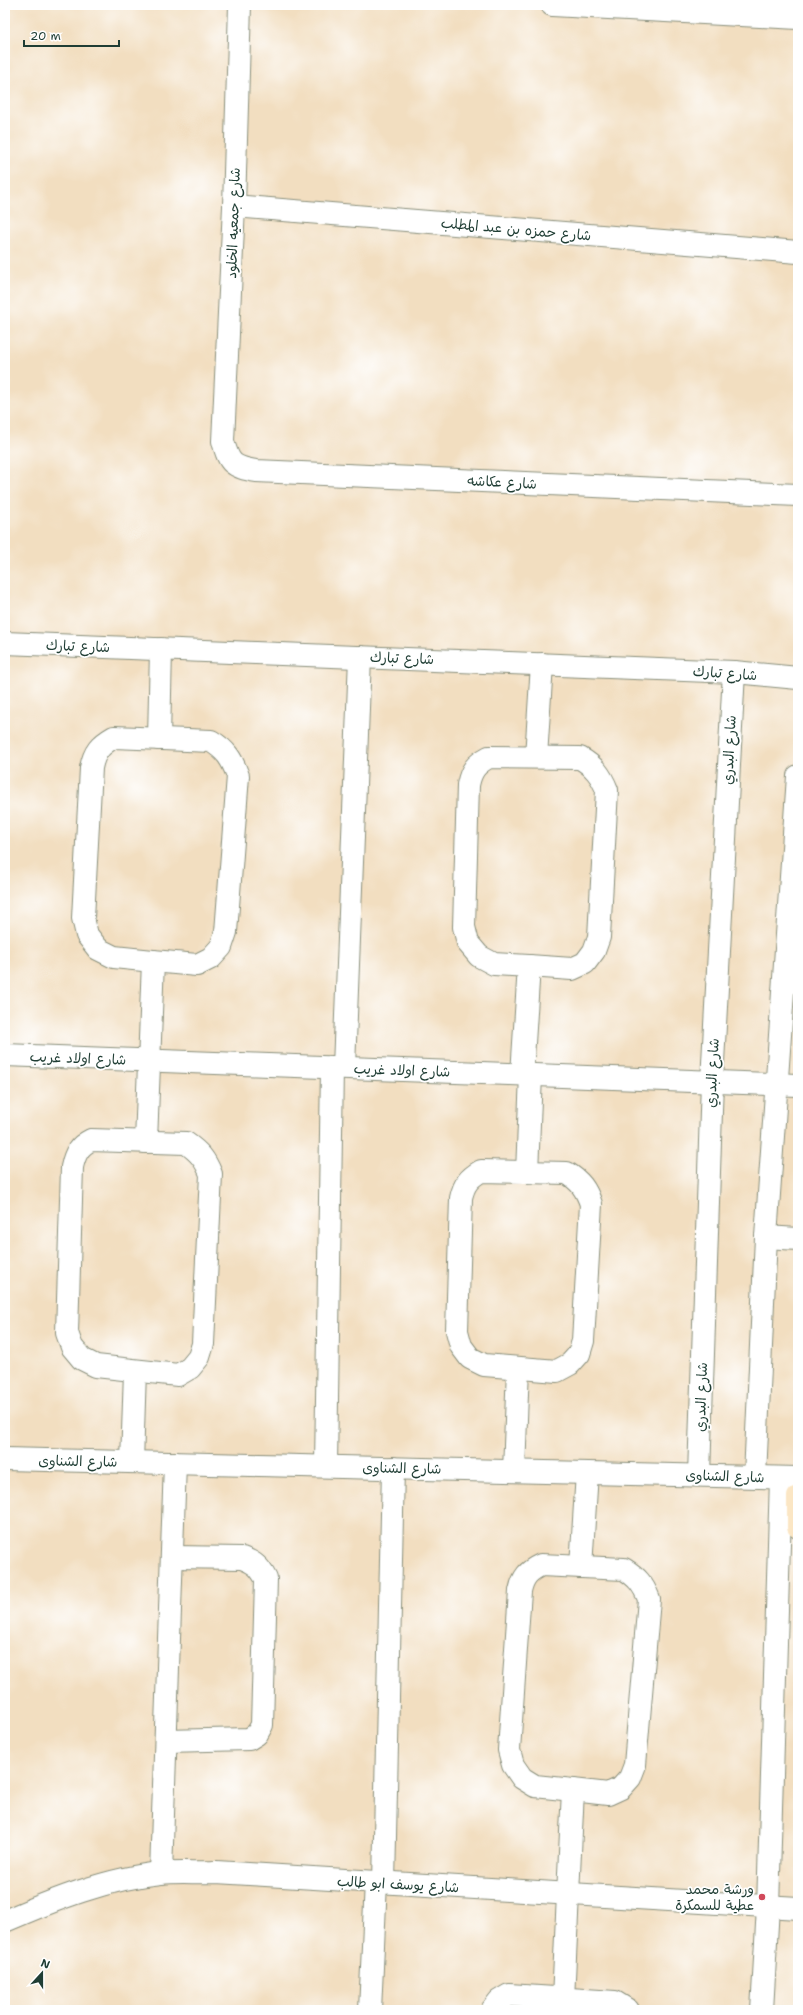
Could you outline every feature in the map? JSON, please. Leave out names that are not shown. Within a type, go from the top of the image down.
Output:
[{"type":"street","name":"شارع جمعيه الخلود","points":[[223,441],[234,206],[240,5]]},
{"type":"street","points":[[552,5],[798,18]]},
{"type":"street","name":"شارع حمزه بن عبد المطلب","points":[[234,206],[798,252]]},
{"type":"street","name":"شارع عكاشه","points":[[223,441],[227,457],[240,468],[256,471],[798,495]]},
{"type":"street","name":"شارع تبارك","points":[[5,643],[734,672],[798,678]]},
{"type":"street","points":[[159,739],[161,649]]},
{"type":"street","points":[[326,1466],[338,1067],[360,656]]},
{"type":"street","points":[[536,757],[542,664]]},
{"type":"street","name":"شارع البدري","points":[[699,1475],[712,1081],[734,672]]},
{"type":"street","points":[[114,737],[159,739],[211,741],[224,749],[233,762],[238,776],[226,932],[221,947],[211,958],[197,965],[114,957],[98,949],[87,935],[83,918],[90,768],[94,754],[102,744],[114,737]]},
{"type":"street","points":[[489,756],[536,757],[580,758],[593,765],[602,777],[607,790],[599,937],[594,951],[585,963],[572,969],[494,964],[479,956],[468,943],[464,927],[468,786],[470,773],[478,762],[489,756]]},
{"type":"street","points":[[755,1476],[766,1237],[788,1084],[798,776]]},
{"type":"street","points":[[146,1142],[153,961]]},
{"type":"street","points":[[527,1172],[526,1075],[529,966]]},
{"type":"street","name":"شارع اولاد غريب","points":[[5,1055],[788,1084]]},
{"type":"street","points":[[91,1140],[146,1142],[186,1143],[197,1150],[206,1161],[211,1174],[203,1344],[199,1358],[190,1368],[178,1375],[96,1366],[82,1359],[72,1348],[67,1333],[72,1167],[74,1155],[81,1145],[91,1140]]},
{"type":"street","points":[[481,1171],[527,1172],[567,1173],[578,1180],[586,1191],[591,1204],[583,1341],[579,1354],[570,1364],[557,1371],[484,1365],[470,1358],[461,1346],[457,1331],[461,1198],[464,1186],[471,1177],[481,1171]]},
{"type":"street","points":[[766,1237],[798,1239]]},
{"type":"street","points":[[514,1471],[518,1368]]},
{"type":"street","points":[[132,1462],[135,1371]]},
{"type":"street","name":"شارع الشناوى","points":[[5,1459],[789,1478]]},
{"type":"street","points":[[161,1873],[174,1463]]},
{"type":"street","points":[[370,2010],[380,1883],[393,1468]]},
{"type":"street","points":[[581,1567],[587,1473]]},
{"type":"street","points":[[762,2010],[789,1478]]},
{"type":"street","points":[[798,1497],[798,1527]]},
{"type":"street","points":[[166,1741],[249,1739],[257,1734],[262,1725],[266,1579],[260,1569],[252,1562],[242,1558],[172,1557]]},
{"type":"street","points":[[541,1565],[624,1568],[636,1576],[644,1586],[649,1599],[635,1765],[630,1778],[621,1788],[608,1794],[573,1790],[535,1786],[522,1778],[513,1765],[509,1750],[520,1591],[523,1580],[530,1570],[541,1565]]},
{"type":"street","points":[[563,1999],[573,1790]]},
{"type":"street","name":"شارع يوسف ابو طالب","points":[[5,1921],[56,1900],[107,1884],[161,1873],[216,1872],[798,1908]]},
{"type":"street","points":[[492,2010],[499,2001],[509,1995],[616,2002],[628,2010]]},
{"type":"place","name":"ورشة محمد عطية للسمكرة","points":[[762,1897]]}]
